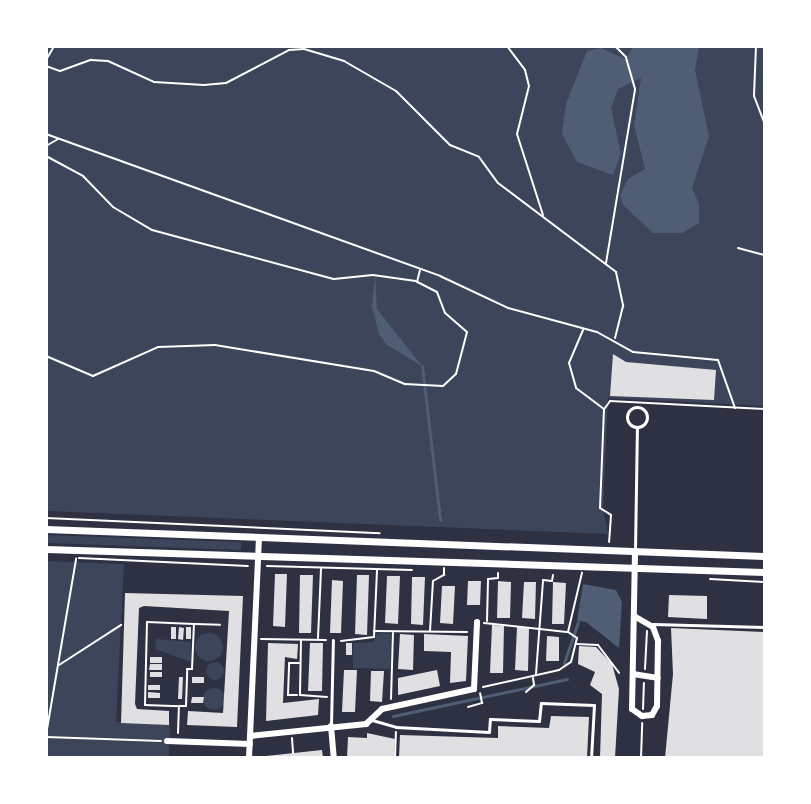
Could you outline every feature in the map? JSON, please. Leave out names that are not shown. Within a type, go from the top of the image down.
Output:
[{"type":"street","points":[[46,529],[765,556]]},
{"type":"street","points":[[249,758],[259,538]]},
{"type":"street","points":[[46,549],[77,554],[242,562],[499,568],[584,566],[765,572]]},
{"type":"street","points":[[634,616],[650,624],[658,641],[657,706],[652,715],[642,716],[632,709],[635,551]]},
{"type":"street","points":[[167,741],[250,740],[372,720],[390,708],[477,691],[477,622]]},
{"type":"street","points":[[633,674],[658,678]]},
{"type":"street","points":[[331,726],[334,758]]},
{"type":"lane","points":[[635,551],[637,427],[646,417],[637,404],[627,417],[637,427]]},
{"type":"lane","points":[[650,624],[765,627]]},
{"type":"lane","points":[[331,726],[333,640]]},
{"type":"lane","points":[[539,728],[541,703],[594,705],[591,758]]},
{"type":"lane","points":[[489,738],[490,719],[539,721]]},
{"type":"lane","points":[[372,720],[396,727],[489,732]]},
{"type":"lane","points":[[439,730],[439,736]]},
{"type":"path","points":[[46,60],[54,46]]},
{"type":"path","points":[[507,46],[525,70],[529,86],[517,134],[544,216]]},
{"type":"path","points":[[605,264],[631,138],[634,83],[626,57],[615,46]]},
{"type":"path","points":[[756,46],[754,96],[765,125]]},
{"type":"path","points":[[46,66],[70,70],[100,60],[154,82],[204,85],[226,83],[289,50],[304,47],[344,61],[396,91],[450,145],[479,157],[498,183],[605,264],[623,287],[623,311],[614,339]]},
{"type":"path","points":[[46,134],[420,269],[508,308],[614,339],[645,355],[718,360],[735,408]]},
{"type":"path","points":[[46,146],[59,138]]},
{"type":"path","points":[[46,156],[83,176],[113,207],[152,230],[334,279],[373,275],[417,282],[437,292],[445,313],[467,332],[452,382],[428,384],[405,384],[374,371],[215,345],[158,347],[93,376],[46,356]]},
{"type":"path","points":[[738,248],[765,255]]},
{"type":"path","points":[[417,282],[420,269]]},
{"type":"path","points":[[583,329],[570,351],[572,378],[586,400],[604,409]]},
{"type":"path","points":[[609,542],[611,515],[600,508],[604,409],[610,401],[765,409]]},
{"type":"path","points":[[46,518],[387,534]]},
{"type":"path","points":[[243,526],[243,537]]},
{"type":"path","points":[[610,531],[616,531]]},
{"type":"path","points":[[167,741],[46,736],[77,554],[415,569]]},
{"type":"path","points":[[318,640],[321,564]]},
{"type":"path","points":[[254,639],[365,641],[374,631],[377,565]]},
{"type":"path","points":[[434,569],[444,566],[458,570]]},
{"type":"path","points":[[430,632],[433,581],[444,566]]},
{"type":"path","points":[[569,632],[584,566]]},
{"type":"path","points":[[485,571],[499,568],[512,572]]},
{"type":"path","points":[[487,623],[488,579],[498,578],[499,568]]},
{"type":"path","points":[[539,573],[595,575]]},
{"type":"path","points":[[526,692],[534,683],[543,580],[552,581],[553,573]]},
{"type":"path","points":[[697,579],[765,582]]},
{"type":"path","points":[[194,624],[186,706],[145,705],[147,622],[220,625]]},
{"type":"path","points":[[468,707],[482,698],[477,691],[534,677],[571,662],[576,644],[569,632],[477,622]]},
{"type":"path","points":[[641,758],[650,624]]},
{"type":"path","points":[[58,666],[121,625]]},
{"type":"path","points":[[374,631],[476,632]]},
{"type":"path","points":[[390,708],[393,632]]},
{"type":"path","points":[[300,695],[301,640]]},
{"type":"path","points":[[576,644],[598,645],[619,673]]},
{"type":"path","points":[[301,663],[289,663],[288,695],[332,697]]},
{"type":"path","points":[[178,742],[179,706]]},
{"type":"path","points":[[395,758],[396,727]]},
{"type":"path","points":[[292,731],[293,753]]},
{"type":"shaded area","points":[[46,46],[765,46],[765,406],[608,398],[603,508],[608,534],[46,511]]},
{"type":"shaded area","points":[[634,46],[699,46],[695,70],[709,136],[692,188],[699,204],[699,223],[682,233],[653,233],[623,205],[620,195],[628,179],[645,169],[634,125],[641,78],[618,89],[611,108],[621,154],[613,175],[577,162],[562,134],[566,104],[587,51],[601,48],[625,59]]},
{"type":"shaded area","points":[[375,273],[377,309],[422,366],[387,345],[379,334],[372,307]]},
{"type":"shaded area","points":[[46,535],[241,542],[241,550],[46,543]]},
{"type":"shaded area","points":[[46,561],[124,564],[116,722],[170,725],[169,756],[46,758]]},
{"type":"shaded area","points":[[583,584],[616,590],[622,602],[619,648],[586,622],[577,621]]},
{"type":"shaded area","points":[[209,633],[219,637],[223,647],[219,657],[209,661],[199,657],[195,647],[199,637]]},
{"type":"shaded area","points":[[377,633],[391,634],[390,669],[353,668],[353,643],[373,642]]},
{"type":"shaded area","points":[[156,639],[191,642],[191,662],[155,649]]},
{"type":"shaded area","points":[[211,662],[219,662],[224,671],[222,678],[211,680],[206,675],[206,667]]},
{"type":"shaded area","points":[[214,688],[225,699],[214,710],[203,699]]},
{"type":"building","points":[[613,354],[626,362],[716,370],[714,400],[610,396]]},
{"type":"building","points":[[275,574],[287,574],[285,627],[273,626]]},
{"type":"building","points":[[300,575],[313,575],[311,633],[299,633]]},
{"type":"building","points":[[357,575],[369,575],[367,635],[355,634]]},
{"type":"building","points":[[387,576],[400,576],[398,624],[385,623]]},
{"type":"building","points":[[412,577],[425,577],[423,625],[411,624]]},
{"type":"building","points":[[332,580],[343,581],[341,633],[330,633]]},
{"type":"building","points":[[468,581],[481,581],[480,605],[467,605]]},
{"type":"building","points":[[498,581],[511,582],[510,618],[497,618]]},
{"type":"building","points":[[524,582],[536,582],[535,619],[522,618]]},
{"type":"building","points":[[553,582],[566,583],[564,624],[552,624]]},
{"type":"building","points":[[442,586],[455,586],[453,624],[440,623]]},
{"type":"building","points":[[125,593],[243,596],[237,727],[187,725],[188,711],[223,713],[229,611],[144,606],[139,608],[135,704],[137,709],[169,711],[169,725],[121,723]]},
{"type":"building","points":[[669,595],[707,596],[707,619],[668,617]]},
{"type":"building","points":[[492,625],[504,626],[503,673],[490,673]]},
{"type":"building","points":[[171,627],[176,627],[176,639],[171,639]]},
{"type":"building","points":[[179,627],[184,628],[183,640],[178,639]]},
{"type":"building","points":[[186,627],[191,627],[191,639],[186,639]]},
{"type":"building","points":[[517,627],[529,628],[528,671],[515,670]]},
{"type":"building","points":[[671,628],[765,632],[765,758],[665,758],[673,674]]},
{"type":"building","points":[[400,634],[414,635],[413,670],[398,669]]},
{"type":"building","points":[[424,634],[468,636],[466,681],[450,683],[451,652],[424,651]]},
{"type":"building","points":[[547,636],[559,637],[559,661],[546,661]]},
{"type":"building","points":[[268,643],[298,644],[297,659],[285,657],[283,703],[319,699],[318,715],[266,721]]},
{"type":"building","points":[[310,643],[323,643],[322,691],[308,691]]},
{"type":"building","points":[[346,643],[352,643],[352,655],[346,655]]},
{"type":"building","points":[[579,646],[596,647],[612,664],[619,689],[615,758],[600,758],[602,694],[590,685],[595,672],[578,664]]},
{"type":"building","points":[[150,657],[162,657],[162,663],[150,663]]},
{"type":"building","points":[[150,664],[162,664],[162,670],[149,670]]},
{"type":"building","points":[[344,670],[357,670],[355,712],[342,712]]},
{"type":"building","points":[[437,670],[440,686],[398,695],[398,678]]},
{"type":"building","points":[[371,671],[384,671],[382,702],[370,701]]},
{"type":"building","points":[[150,672],[162,672],[162,677],[150,677]]},
{"type":"building","points":[[179,677],[183,677],[182,699],[178,699]]},
{"type":"building","points":[[192,677],[204,677],[204,683],[192,683]]},
{"type":"building","points":[[148,685],[160,685],[160,690],[148,690]]},
{"type":"building","points":[[148,692],[160,693],[160,698],[148,698]]},
{"type":"building","points":[[192,697],[204,697],[203,703],[191,703]]},
{"type":"building","points":[[551,716],[589,717],[587,758],[399,758],[400,735],[498,738],[498,726],[549,728]]},
{"type":"building","points":[[367,733],[395,739],[394,758],[347,758],[348,737],[367,738]]},
{"type":"building","points":[[322,750],[323,758],[266,758],[266,756]]},
{"type":"waterway","points":[[422,366],[440,520]]},
{"type":"waterway","points":[[564,663],[578,622]]},
{"type":"waterway","points":[[393,716],[567,679]]}]
